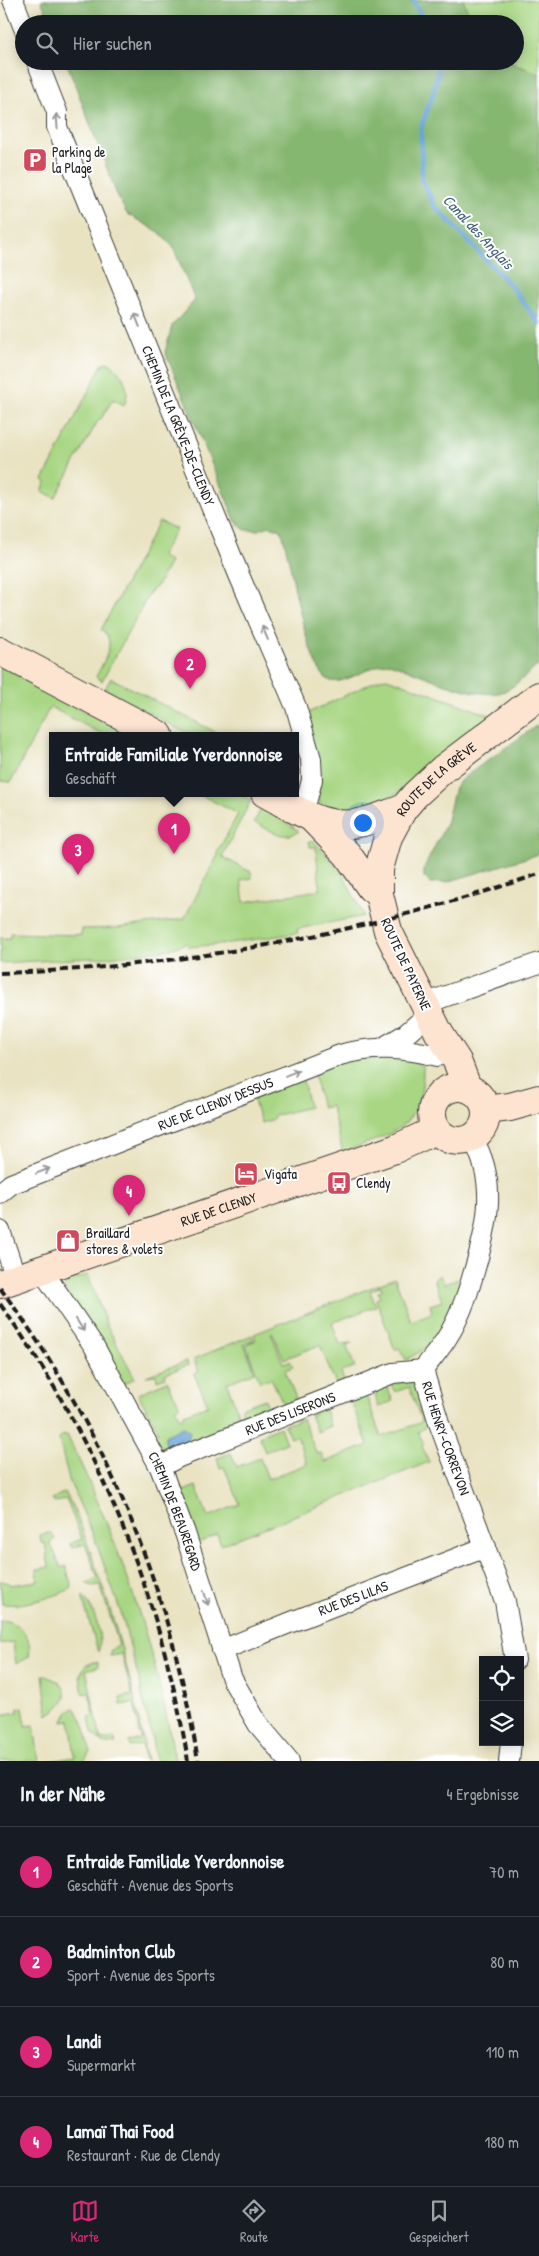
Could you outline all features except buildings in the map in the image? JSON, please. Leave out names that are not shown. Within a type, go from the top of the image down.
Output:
[{"type":"main road","points":[[0,651],[154,732]]},
{"type":"main road","name":"ROUTE DE LA GRÈVE","points":[[379,894],[380,869],[388,837],[403,809],[414,795],[443,769],[539,696]]},
{"type":"main road","points":[[277,797],[319,812],[361,823],[403,809]]},
{"type":"main road","points":[[319,812],[370,888],[379,894]]},
{"type":"main road","name":"ROUTE DE PAYERNE","points":[[379,894],[388,931],[433,1027],[457,1061],[467,1088]]},
{"type":"main road","name":"ROUTE DE PAYERNE","points":[[433,1027],[437,1096]]},
{"type":"main road","points":[[451,1088],[467,1088],[476,1092],[483,1100],[486,1110],[484,1126],[472,1138],[465,1141],[449,1140],[436,1130],[431,1113],[437,1096],[451,1088]]},
{"type":"main road","points":[[486,1110],[510,1107],[539,1099]]},
{"type":"main road","name":"RUE DE CLENDY","points":[[8,1281],[395,1149],[436,1130]]},
{"type":"street","points":[[12,0],[18,15]]},
{"type":"street","name":"CHEMIN DE LA GRÈVE-DE-CLENDY","points":[[41,70],[57,112],[57,126],[60,135],[239,575],[296,707],[311,760],[312,780],[319,812]]},
{"type":"street","points":[[384,1047],[406,1034],[433,1027],[539,963]]},
{"type":"street","name":"RUE DE CLENDY DESSUS","points":[[0,1193],[11,1184],[312,1065],[354,1051],[384,1047],[410,1049],[433,1027]]},
{"type":"street","name":"RUE HENRY-CORREVON","points":[[472,1138],[479,1148],[487,1171],[488,1210],[486,1232],[459,1315],[448,1336],[423,1370],[439,1423],[506,1601],[514,1656]]},
{"type":"street","points":[[0,1231],[8,1281]]},
{"type":"street","name":"CHEMIN DE BEAUREGARD","points":[[41,1269],[94,1346],[160,1467],[185,1533],[232,1679],[258,1724],[290,1761]]},
{"type":"street","name":"RUE DES LISERONS","points":[[160,1467],[179,1457],[393,1373],[423,1370]]},
{"type":"street","name":"RUE DES LILAS","points":[[222,1650],[307,1615],[486,1547]]},
{"type":"street","points":[[508,1761],[510,1746]]},
{"type":"green space","points":[[41,0],[463,0],[469,15],[47,15]]},
{"type":"green space","points":[[430,0],[539,0],[539,123],[483,70],[524,70],[524,15],[439,15]]},
{"type":"green space","points":[[524,68],[539,73],[539,665],[514,686],[494,694],[464,690],[389,663],[382,664],[344,680],[331,681],[322,673],[306,636],[281,530],[270,526],[258,530],[245,530],[236,522],[165,352],[172,326],[195,300],[173,247],[159,232],[127,214],[117,195],[69,70],[524,70]]},
{"type":"green space","points":[[106,362],[117,369],[124,380],[127,393],[124,405],[113,399],[101,419],[99,419],[55,498],[42,491],[46,482],[43,480],[102,365]]},
{"type":"green space","points":[[159,521],[176,529],[161,556],[170,562],[157,586],[150,592],[102,681],[96,677],[108,652],[109,640],[101,630]]},
{"type":"green space","points":[[0,666],[124,732],[98,732],[50,707],[11,782],[0,781]]},
{"type":"green space","points":[[111,678],[215,732],[184,732],[105,689]]},
{"type":"green space","points":[[387,678],[495,717],[384,804],[344,815],[323,807],[319,801],[306,719],[310,712],[380,679]]},
{"type":"green space","points":[[539,724],[539,854],[447,882],[430,883],[424,877],[424,868],[446,824],[455,787],[463,778]]},
{"type":"green space","points":[[205,797],[245,797],[251,800],[222,857],[251,872],[252,878],[241,880],[244,902],[320,890],[316,847],[310,847],[309,841],[314,841],[342,873],[364,916],[297,929],[298,933],[223,944],[189,947],[188,943],[166,950],[109,957],[0,963],[0,938],[10,938],[10,933],[81,935],[82,929],[118,928],[184,919],[238,814]]},
{"type":"green space","points":[[262,807],[299,831],[294,834],[282,835],[254,822]]},
{"type":"green space","points":[[407,1054],[408,1059],[423,1066],[422,1087],[418,1103],[411,1116],[402,1126],[391,1133],[343,1152],[331,1106],[322,1108],[313,1072],[345,1059]]},
{"type":"green space","points":[[302,1076],[309,1107],[273,1116],[274,1119],[261,1123],[253,1098]]},
{"type":"green space","points":[[88,1275],[107,1326],[135,1378],[123,1384],[64,1288],[70,1280]]},
{"type":"green space","points":[[440,1275],[444,1284],[462,1278],[453,1304],[437,1335],[429,1344],[406,1360],[399,1348],[395,1350],[376,1299],[380,1297],[378,1292],[382,1290],[381,1286],[370,1291],[376,1306],[332,1323],[340,1344],[352,1343],[346,1345],[355,1367],[341,1372],[345,1384],[337,1387],[320,1345],[284,1359],[272,1332],[283,1363],[290,1361],[293,1367],[285,1370],[297,1401],[285,1407],[271,1378],[260,1382],[246,1345],[256,1340],[254,1334],[395,1278],[411,1321],[432,1313],[430,1305],[442,1301],[434,1279]]},
{"type":"green space","points":[[252,1335],[254,1340],[244,1344],[255,1372],[227,1383],[242,1424],[170,1449],[154,1440],[158,1430],[138,1394],[167,1381],[180,1406],[175,1408],[180,1418],[184,1416],[183,1414],[208,1405],[194,1374],[199,1372],[194,1359]],"holes":[[[184,1427],[190,1432],[165,1442],[165,1436]]]},
{"type":"green space","points":[[187,1361],[188,1365],[165,1374],[166,1377],[157,1380],[156,1375],[146,1376]]},
{"type":"green space","points":[[408,1381],[419,1390],[431,1423],[418,1432],[424,1444],[422,1446],[429,1462],[221,1545],[217,1534],[201,1542],[194,1540],[176,1494],[196,1486],[208,1517],[240,1504],[224,1467],[220,1468],[217,1458],[231,1453],[237,1467],[260,1458],[268,1479],[307,1464],[297,1436],[290,1438],[284,1425],[302,1419],[317,1454],[321,1453],[325,1462],[368,1445],[350,1399],[363,1394],[367,1398],[381,1437],[422,1422],[409,1387],[395,1392],[390,1383]]},
{"type":"green space","points":[[386,1385],[393,1401],[378,1407],[374,1390]]},
{"type":"green space","points":[[265,1399],[267,1405],[265,1415],[246,1422],[241,1408]]},
{"type":"green space","points":[[325,1409],[330,1426],[317,1432],[310,1415]]},
{"type":"green space","points":[[280,1427],[286,1443],[265,1452],[260,1439],[261,1435]]},
{"type":"green space","points":[[63,1435],[67,1435],[86,1474],[119,1554],[133,1594],[157,1677],[175,1761],[156,1761],[142,1690],[121,1613],[94,1537],[69,1480],[59,1439]]},
{"type":"green space","points":[[65,1492],[84,1534],[110,1609],[131,1684],[147,1761],[145,1761],[142,1745],[130,1747],[129,1741],[141,1739],[134,1703],[121,1705],[120,1698],[132,1695],[122,1654],[110,1656],[111,1651],[119,1645],[100,1585],[94,1587],[86,1583],[98,1578],[85,1544],[73,1548],[70,1544],[82,1539],[66,1499],[54,1503],[52,1499]]},
{"type":"green space","points":[[51,1533],[55,1539],[50,1542],[61,1568],[66,1566],[72,1588],[57,1595],[38,1600],[10,1605],[2,1604],[0,1581],[10,1583],[10,1585],[38,1581],[37,1569],[49,1567],[45,1543],[41,1543],[40,1535]]},
{"type":"green space","points":[[83,1596],[91,1607],[97,1623],[100,1639],[98,1652],[83,1600]]},
{"type":"green space","points":[[0,1620],[14,1623],[23,1631],[29,1643],[29,1657],[16,1664],[13,1642],[0,1644]]},
{"type":"green space","points":[[98,1662],[98,1667],[86,1670],[101,1740],[114,1738],[116,1744],[102,1743],[92,1732],[89,1717],[94,1715],[89,1692],[83,1694],[80,1676],[85,1666]]},
{"type":"green space","points":[[43,1675],[60,1682],[65,1693],[64,1702],[48,1715]]},
{"type":"green space","points":[[23,1707],[26,1726],[34,1725],[39,1761],[0,1761],[0,1715],[18,1712],[18,1708]]},
{"type":"green space","points":[[74,1708],[83,1723],[90,1752],[84,1761],[50,1761],[75,1757],[70,1720],[63,1721],[67,1713]]},
{"type":"water","points":[[183,1427],[190,1432],[188,1440],[173,1447],[166,1445],[165,1436]]},
{"type":"waterway","name":"Canal des Anglais","points":[[413,0],[421,15]]},
{"type":"waterway","name":"Canal des Anglais","points":[[438,70],[433,93],[421,128],[422,181],[435,206],[512,287],[539,323]]},
{"type":"railway","points":[[0,973],[69,970],[137,964],[273,944],[408,914],[539,874]]},
{"type":"railway","points":[[0,1288],[37,1341],[71,1396],[101,1453],[128,1512],[151,1573],[170,1634],[186,1697],[198,1761]]},
{"type":"railway","points":[[0,1304],[35,1356],[67,1410],[121,1522],[161,1639],[188,1761]]},
{"type":"place","name":"Parking de la Plage","points":[[35,160]]},
{"type":"place","name":"Badminton Club","points":[[190,689]]},
{"type":"place","name":"Entraide Familiale Yverdonnoise","points":[[174,854]]},
{"type":"place","name":"Landi","points":[[78,875]]},
{"type":"place","name":"Vigata","points":[[246,1174]]},
{"type":"place","name":"Clendy","points":[[339,1183]]},
{"type":"place","name":"Lamaï Thai Food","points":[[129,1216]]},
{"type":"place","name":"Braillard stores & volets","points":[[68,1241]]}]
